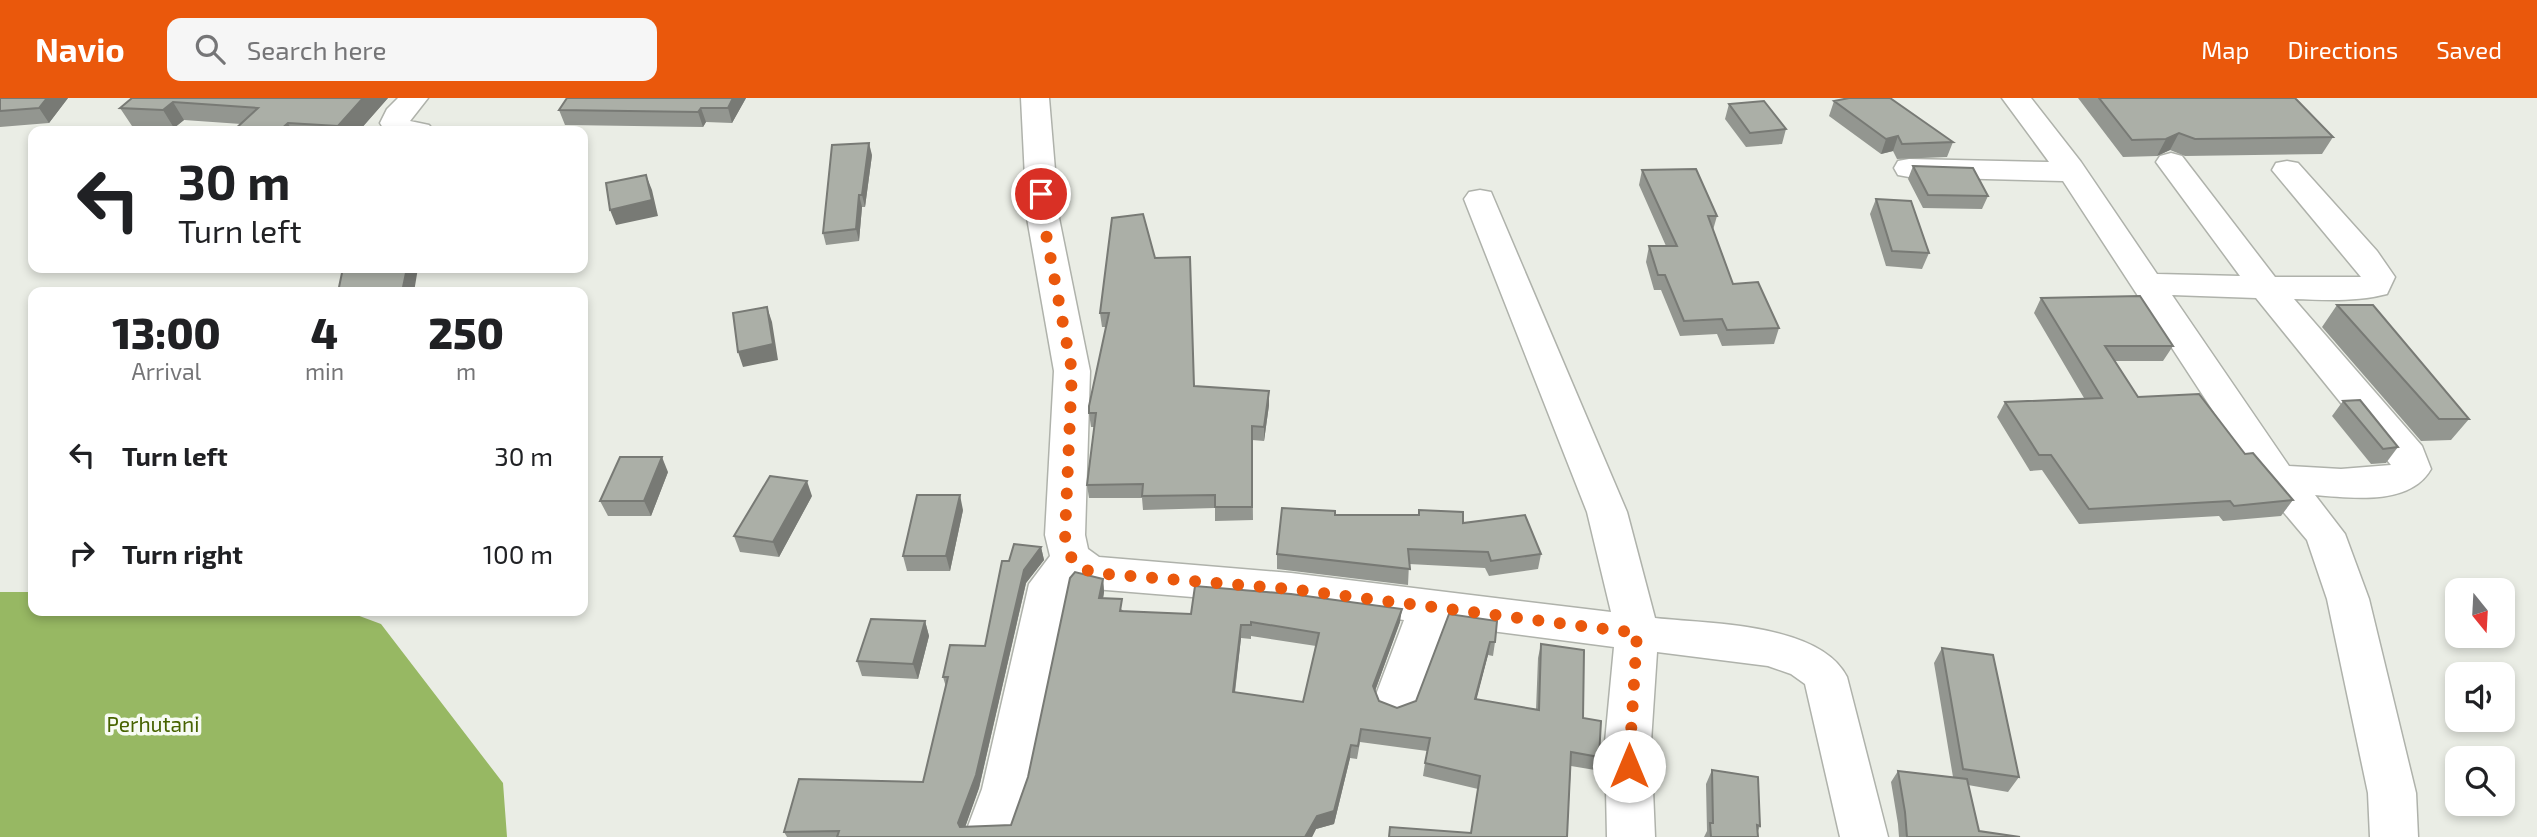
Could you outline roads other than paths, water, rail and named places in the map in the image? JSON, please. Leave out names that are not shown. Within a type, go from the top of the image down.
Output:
[{"type":"street","points":[[397,126],[397,115],[414,98]]},
{"type":"street","points":[[1035,98],[1043,218],[1072,371],[1065,535],[1066,551],[1078,568],[1094,573],[1291,589],[1768,649],[1800,657],[1817,667],[1825,677],[1864,837]]},
{"type":"street","points":[[2016,98],[2072,172],[2278,479],[2325,534],[2348,599],[2392,793],[2394,837]]},
{"type":"street","points":[[2171,162],[2266,288],[2408,456],[2412,469],[2398,480],[2341,483],[2278,479]]},
{"type":"street","points":[[1909,167],[2072,172]]},
{"type":"street","points":[[2146,284],[2356,290],[2375,286],[2378,277],[2365,258],[2287,170]]},
{"type":"street","points":[[1480,199],[1606,512],[1621,558],[1637,633],[1628,742],[1631,837]]},
{"type":"street","points":[[988,837],[1004,789],[1050,584],[1072,559]]},
{"type":"street","points":[[1396,700],[1430,607]]},
{"type":"park label","name":"Perhutani","points":[[153,723]]}]
